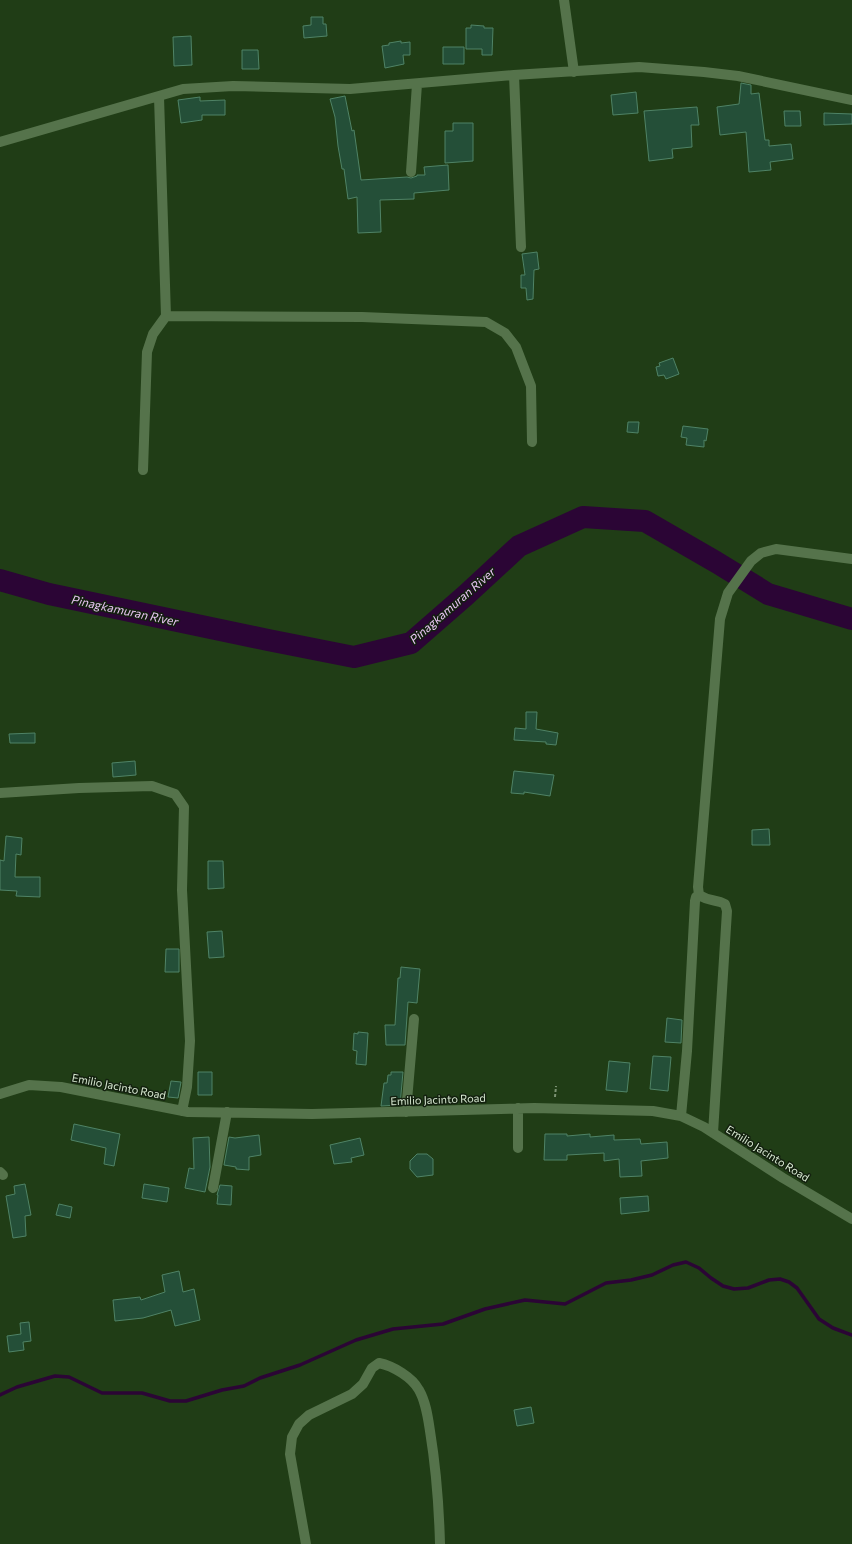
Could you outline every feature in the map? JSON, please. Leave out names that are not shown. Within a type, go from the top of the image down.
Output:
[{"type":"street","points":[[564,0],[574,72]]},
{"type":"street","points":[[0,142],[183,90],[233,86],[350,90],[514,75],[639,68],[704,72],[738,76],[852,100]]},
{"type":"street","points":[[514,75],[520,247]]},
{"type":"street","points":[[411,172],[417,84]]},
{"type":"street","points":[[143,470],[147,352],[153,334],[166,316],[159,97]]},
{"type":"street","points":[[166,316],[362,317],[486,322],[505,333],[516,348],[531,386],[532,442]]},
{"type":"street","points":[[713,1133],[727,911],[725,904],[720,901],[711,901],[700,895],[698,887],[720,619],[728,593],[751,561],[761,553],[776,548],[852,559]]},
{"type":"street","points":[[0,793],[79,788],[152,786],[175,794],[184,807],[182,890],[190,1041],[187,1087],[182,1111]]},
{"type":"street","points":[[682,1116],[695,901],[696,897],[700,895]]},
{"type":"street","points":[[406,1112],[414,1020]]},
{"type":"street","name":"Emilio Jacinto Road","points":[[0,1094],[29,1085],[61,1087],[182,1111],[312,1114],[518,1108],[653,1111],[682,1116],[713,1133],[852,1219]]},
{"type":"street","points":[[518,1108],[518,1148]]},
{"type":"street","points":[[213,1188],[227,1112]]},
{"type":"street","points":[[306,1544],[290,1454],[292,1437],[299,1424],[309,1415],[352,1394],[363,1384],[372,1368],[379,1363],[390,1365],[409,1379],[419,1389],[427,1414],[434,1458],[440,1544]]},
{"type":"building","points":[[311,17],[323,17],[323,24],[326,24],[327,36],[304,38],[303,26],[311,25]]},
{"type":"building","points":[[471,25],[484,26],[484,28],[493,28],[492,55],[482,55],[482,49],[466,49],[466,28],[471,28]]},
{"type":"building","points":[[191,36],[192,65],[174,66],[173,37]]},
{"type":"building","points":[[401,41],[401,43],[410,42],[410,55],[403,55],[404,64],[385,68],[382,46]]},
{"type":"building","points":[[443,47],[464,47],[464,64],[443,64]]},
{"type":"building","points":[[242,50],[258,50],[259,69],[242,69]]},
{"type":"building","points":[[741,83],[751,85],[751,94],[759,93],[765,140],[769,140],[769,146],[791,144],[793,159],[770,162],[771,170],[749,172],[746,132],[720,135],[717,107],[739,104]]},
{"type":"building","points":[[636,92],[638,113],[613,115],[611,95]]},
{"type":"building","points":[[345,96],[352,131],[354,130],[361,180],[411,178],[417,175],[425,175],[424,167],[448,165],[449,190],[414,193],[414,199],[380,200],[381,232],[358,233],[357,197],[348,199],[344,169],[342,169],[338,146],[335,117],[330,99]]},
{"type":"building","points":[[200,97],[200,101],[225,100],[225,115],[202,115],[202,120],[181,123],[178,100]]},
{"type":"building","points":[[697,107],[699,125],[691,125],[692,147],[672,149],[673,158],[649,161],[644,111]]},
{"type":"building","points":[[784,111],[800,111],[801,126],[785,126]]},
{"type":"building","points":[[824,113],[852,114],[852,124],[824,125]]},
{"type":"building","points":[[453,123],[473,123],[473,161],[445,163],[445,131],[453,131]]},
{"type":"building","points":[[537,252],[539,269],[534,270],[533,299],[527,300],[526,288],[521,288],[521,275],[525,275],[522,254]]},
{"type":"building","points":[[673,358],[679,374],[666,379],[664,375],[658,376],[656,367],[660,366],[659,363]]},
{"type":"building","points":[[628,422],[639,422],[638,433],[627,432]]},
{"type":"building","points":[[683,426],[708,429],[706,441],[704,440],[704,447],[686,445],[687,438],[681,437]]},
{"type":"building","points":[[526,712],[537,712],[536,729],[558,733],[556,745],[546,744],[546,742],[514,740],[515,728],[526,729]]},
{"type":"building","points":[[35,733],[35,743],[10,743],[9,734]]},
{"type":"building","points":[[135,761],[136,775],[113,777],[112,763]]},
{"type":"building","points":[[514,771],[554,775],[550,796],[524,792],[524,794],[511,793]]},
{"type":"building","points":[[769,829],[770,845],[752,845],[752,830]]},
{"type":"building","points":[[6,836],[22,838],[21,855],[16,854],[15,877],[40,877],[40,897],[16,896],[17,891],[0,890],[0,860],[4,861]]},
{"type":"building","points":[[208,861],[223,861],[224,888],[208,889]]},
{"type":"building","points":[[222,931],[224,957],[209,958],[207,932]]},
{"type":"building","points":[[166,949],[179,949],[179,972],[165,972]]},
{"type":"building","points":[[401,967],[420,969],[417,1003],[408,1002],[405,1045],[386,1045],[385,1025],[395,1025],[398,978],[400,978]]},
{"type":"building","points":[[667,1018],[682,1020],[681,1043],[665,1042]]},
{"type":"building","points":[[358,1032],[368,1033],[366,1065],[356,1064],[357,1051],[353,1050],[354,1033],[358,1034]]},
{"type":"building","points":[[653,1056],[671,1057],[668,1091],[650,1089]]},
{"type":"building","points":[[609,1061],[630,1063],[627,1092],[606,1090]]},
{"type":"building","points":[[198,1072],[212,1072],[212,1095],[198,1095]]},
{"type":"building","points":[[391,1072],[403,1072],[400,1105],[381,1106],[384,1083],[387,1083],[388,1075],[391,1075]]},
{"type":"building","points":[[171,1081],[181,1082],[178,1098],[168,1097]]},
{"type":"building","points":[[74,1124],[120,1134],[114,1166],[104,1164],[106,1148],[71,1140]]},
{"type":"building","points":[[545,1134],[567,1134],[567,1136],[590,1134],[590,1137],[614,1135],[614,1140],[640,1139],[641,1144],[667,1142],[668,1158],[641,1161],[642,1176],[620,1177],[619,1159],[604,1161],[604,1153],[567,1155],[567,1160],[544,1160]]},
{"type":"building","points":[[259,1135],[261,1155],[249,1157],[249,1170],[236,1169],[236,1167],[224,1165],[229,1137],[235,1138]]},
{"type":"building","points":[[209,1137],[210,1167],[205,1192],[185,1188],[189,1168],[194,1169],[193,1138]]},
{"type":"building","points":[[360,1138],[364,1155],[351,1158],[352,1162],[334,1164],[330,1145]]},
{"type":"building","points":[[417,1154],[427,1154],[433,1159],[433,1175],[417,1177],[410,1169],[410,1161]]},
{"type":"building","points":[[25,1184],[31,1215],[25,1216],[26,1236],[13,1238],[6,1196],[15,1194],[14,1186]]},
{"type":"building","points":[[144,1184],[169,1188],[167,1202],[142,1198]]},
{"type":"building","points":[[220,1185],[232,1186],[231,1205],[217,1204],[217,1195]]},
{"type":"building","points":[[648,1196],[649,1211],[621,1214],[620,1198]]},
{"type":"building","points":[[59,1204],[72,1207],[70,1218],[56,1215]]},
{"type":"building","points":[[179,1271],[183,1292],[194,1289],[200,1320],[175,1326],[171,1310],[143,1318],[115,1321],[113,1300],[140,1297],[141,1300],[165,1292],[162,1275]]},
{"type":"building","points":[[29,1322],[31,1341],[23,1342],[24,1350],[9,1352],[7,1336],[21,1334],[20,1323]]},
{"type":"building","points":[[531,1407],[534,1423],[517,1426],[514,1410]]},
{"type":"waterway","name":"Pinagkamuran River","points":[[0,580],[49,594],[354,657],[411,643],[519,546],[583,517],[645,521],[768,594],[852,619]]},
{"type":"waterway","points":[[0,1395],[17,1387],[55,1376],[69,1377],[102,1393],[142,1393],[170,1401],[186,1401],[222,1390],[244,1386],[260,1378],[300,1365],[356,1340],[393,1329],[443,1324],[485,1309],[525,1300],[565,1304],[606,1283],[631,1280],[652,1275],[673,1265],[686,1262],[699,1268],[723,1286],[734,1289],[748,1288],[769,1280],[780,1279],[789,1282],[797,1288],[819,1319],[833,1328],[852,1335]]}]
